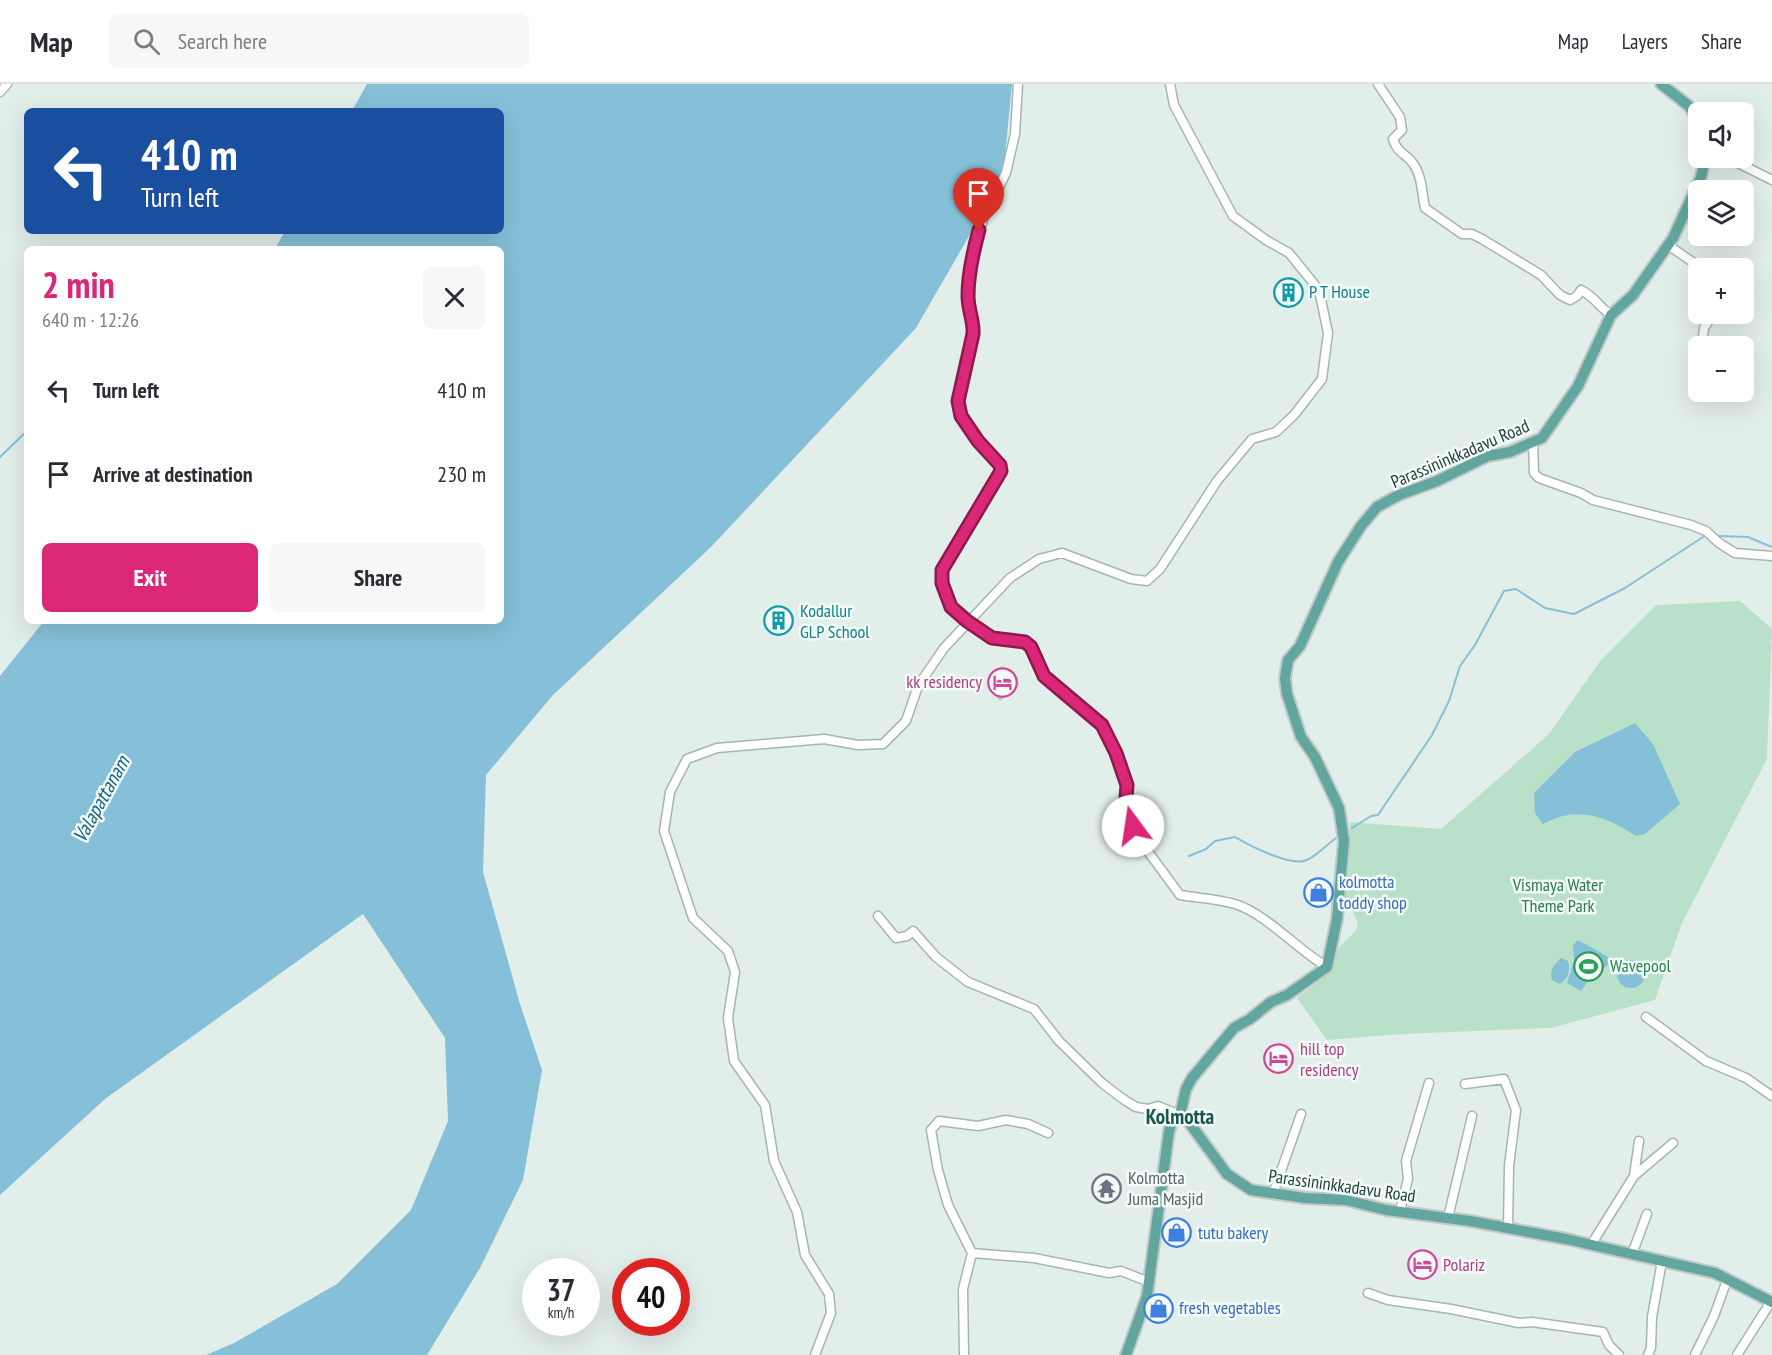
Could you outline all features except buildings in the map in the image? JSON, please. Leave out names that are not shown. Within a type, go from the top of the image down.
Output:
[{"type":"main road","points":[[1661,84],[1688,105]]},
{"type":"main road","name":"Parassininkkadavu Road","points":[[1326,967],[1337,919],[1344,841],[1339,808],[1315,757],[1301,737],[1287,694],[1285,678],[1288,660],[1299,646],[1338,562],[1361,526],[1377,507],[1488,456],[1510,452],[1542,438],[1578,386],[1611,315],[1633,295],[1672,238],[1701,177],[1703,168]]},
{"type":"main road","points":[[1126,1355],[1149,1282],[1164,1153],[1173,1120],[1180,1115],[1186,1089],[1192,1078],[1234,1028],[1326,967]]},
{"type":"main road","name":"Parassininkkadavu Road","points":[[1180,1115],[1188,1121],[1227,1174],[1251,1190],[1346,1200],[1591,1245],[1715,1273],[1771,1301]]},
{"type":"street","points":[[0,92],[7,84]]},
{"type":"street","points":[[1018,84],[1018,103],[1014,125],[1016,134],[1009,165],[979,230],[972,253],[969,310],[974,323],[973,334],[958,401],[961,416],[978,441],[1000,465],[1001,471],[942,570],[945,595],[951,607],[992,638],[1025,642],[1031,647],[1044,676],[1102,725],[1116,753],[1127,785],[1125,811],[1141,842],[1180,894],[1236,904],[1261,918],[1326,967]]},
{"type":"street","points":[[815,1355],[831,1313],[829,1294],[805,1255],[797,1212],[774,1161],[765,1105],[734,1061],[728,1018],[735,972],[728,951],[693,918],[664,831],[670,792],[687,759],[717,748],[824,739],[858,745],[883,744],[906,721],[918,686],[944,648],[1010,578],[1039,559],[1062,553],[1131,579],[1148,581],[1160,569],[1217,481],[1252,439],[1276,432],[1294,415],[1322,379],[1328,333],[1319,290],[1289,253],[1266,240],[1233,216],[1174,105],[1170,84]]},
{"type":"street","points":[[1378,84],[1400,117],[1402,130],[1393,139],[1396,149],[1414,163],[1419,175],[1425,208],[1462,234],[1472,234],[1482,238],[1541,275],[1560,295],[1570,300],[1578,296],[1581,290],[1595,299],[1599,307],[1611,315]]},
{"type":"street","points":[[1748,168],[1772,180]]},
{"type":"street","points":[[1672,238],[1671,247],[1688,259]]},
{"type":"street","points":[[1533,443],[1534,473],[1545,482],[1581,493],[1593,500],[1691,525],[1706,531],[1735,553],[1772,555]]},
{"type":"street","points":[[878,916],[896,938],[907,936],[913,931],[936,957],[968,982],[1034,1009],[1059,1041],[1102,1083],[1123,1099],[1136,1107],[1148,1109],[1158,1106],[1180,1115]]},
{"type":"street","points":[[1646,1017],[1706,1061],[1746,1078],[1772,1096]]},
{"type":"street","points":[[1466,1084],[1504,1079],[1516,1110],[1509,1166],[1508,1228]]},
{"type":"street","points":[[1400,1211],[1408,1179],[1406,1161],[1429,1083]]},
{"type":"street","points":[[1273,1194],[1300,1114]]},
{"type":"street","points":[[1448,1218],[1472,1116]]},
{"type":"street","points":[[964,1355],[963,1289],[972,1253],[948,1205],[938,1170],[931,1130],[939,1121],[978,1126],[1006,1120],[1028,1124],[1048,1133]]},
{"type":"street","points":[[1634,1176],[1639,1141]]},
{"type":"street","points":[[1591,1245],[1634,1176],[1673,1143]]},
{"type":"street","points":[[1632,1254],[1647,1214]]},
{"type":"street","points":[[972,1253],[1034,1258],[1109,1273],[1121,1271],[1149,1282]]},
{"type":"street","points":[[1648,1355],[1651,1348],[1652,1317],[1662,1261]]},
{"type":"street","points":[[1695,1355],[1714,1316],[1727,1280]]},
{"type":"street","points":[[1368,1293],[1388,1300],[1451,1309],[1519,1323],[1532,1322],[1603,1332],[1609,1345],[1619,1355]]},
{"type":"street","points":[[1737,1355],[1771,1301]]},
{"type":"green space","name":"Vismaya Water Theme Park","points":[[1740,601],[1772,629],[1767,759],[1682,923],[1655,1000],[1551,1028],[1402,1034],[1327,1040],[1297,998],[1332,971],[1334,953],[1357,928],[1355,917],[1343,896],[1350,858],[1350,822],[1441,829],[1549,734],[1601,660],[1656,605]]},
{"type":"water","name":"Valapattanam","points":[[367,84],[1012,84],[1003,177],[916,328],[711,547],[552,696],[486,775],[483,872],[520,1004],[542,1070],[523,1180],[480,1268],[427,1355],[206,1355],[234,1343],[337,1284],[411,1210],[448,1121],[445,1038],[363,914],[105,1099],[0,1195],[0,676],[42,624],[504,624],[504,246],[277,246],[283,234],[504,234],[504,108],[354,108]]},
{"type":"water","points":[[1635,723],[1653,744],[1680,804],[1645,834],[1636,836],[1614,823],[1591,815],[1568,815],[1543,824],[1535,813],[1534,793],[1575,752]]},
{"type":"water","name":"Wavepool","points":[[1578,940],[1612,959],[1608,965],[1591,977],[1581,991],[1567,983],[1574,961],[1573,945]]},
{"type":"water","points":[[1561,958],[1568,961],[1569,971],[1560,984],[1552,980],[1551,974],[1554,965]]},
{"type":"water","points":[[1631,960],[1641,964],[1645,974],[1641,984],[1631,988],[1621,984],[1617,974],[1621,964]]},
{"type":"waterway","points":[[0,457],[24,434]]},
{"type":"waterway","points":[[1719,536],[1748,537],[1772,547]]},
{"type":"waterway","points":[[1352,828],[1371,816],[1378,815],[1432,735],[1449,701],[1460,666],[1475,645],[1504,591],[1516,589],[1545,608],[1574,614],[1625,588],[1703,537]]},
{"type":"waterway","points":[[1189,856],[1206,849],[1215,841],[1235,837],[1281,858],[1300,861],[1311,858],[1339,836]]},
{"type":"place","name":"P T House","points":[[1288,292]]},
{"type":"place","name":"Kodallur GLP School","points":[[779,621]]},
{"type":"place","name":"kk residency","points":[[1003,682]]},
{"type":"place","name":"kolmotta toddy shop","points":[[1318,892]]},
{"type":"place","name":"Wavepool","points":[[1589,966]]},
{"type":"place","name":"hill top residency","points":[[1279,1059]]},
{"type":"place","name":"Kolmotta Juma Masjid","points":[[1107,1188]]},
{"type":"place","name":"tutu bakery","points":[[1177,1233]]},
{"type":"place","name":"Polariz","points":[[1422,1265]]},
{"type":"place","name":"fresh vegetables","points":[[1158,1308]]},
{"type":"district","name":"Kolmotta","points":[[1180,1117]]},
{"type":"route","points":[[979,230],[972,253],[968,296],[969,310],[974,323],[972,345],[958,401],[961,416],[978,441],[1000,465],[1001,471],[963,531],[942,570],[945,595],[951,607],[992,638],[1025,642],[1031,647],[1044,676],[1102,725],[1116,753],[1127,785],[1125,811],[1133,826]]}]
